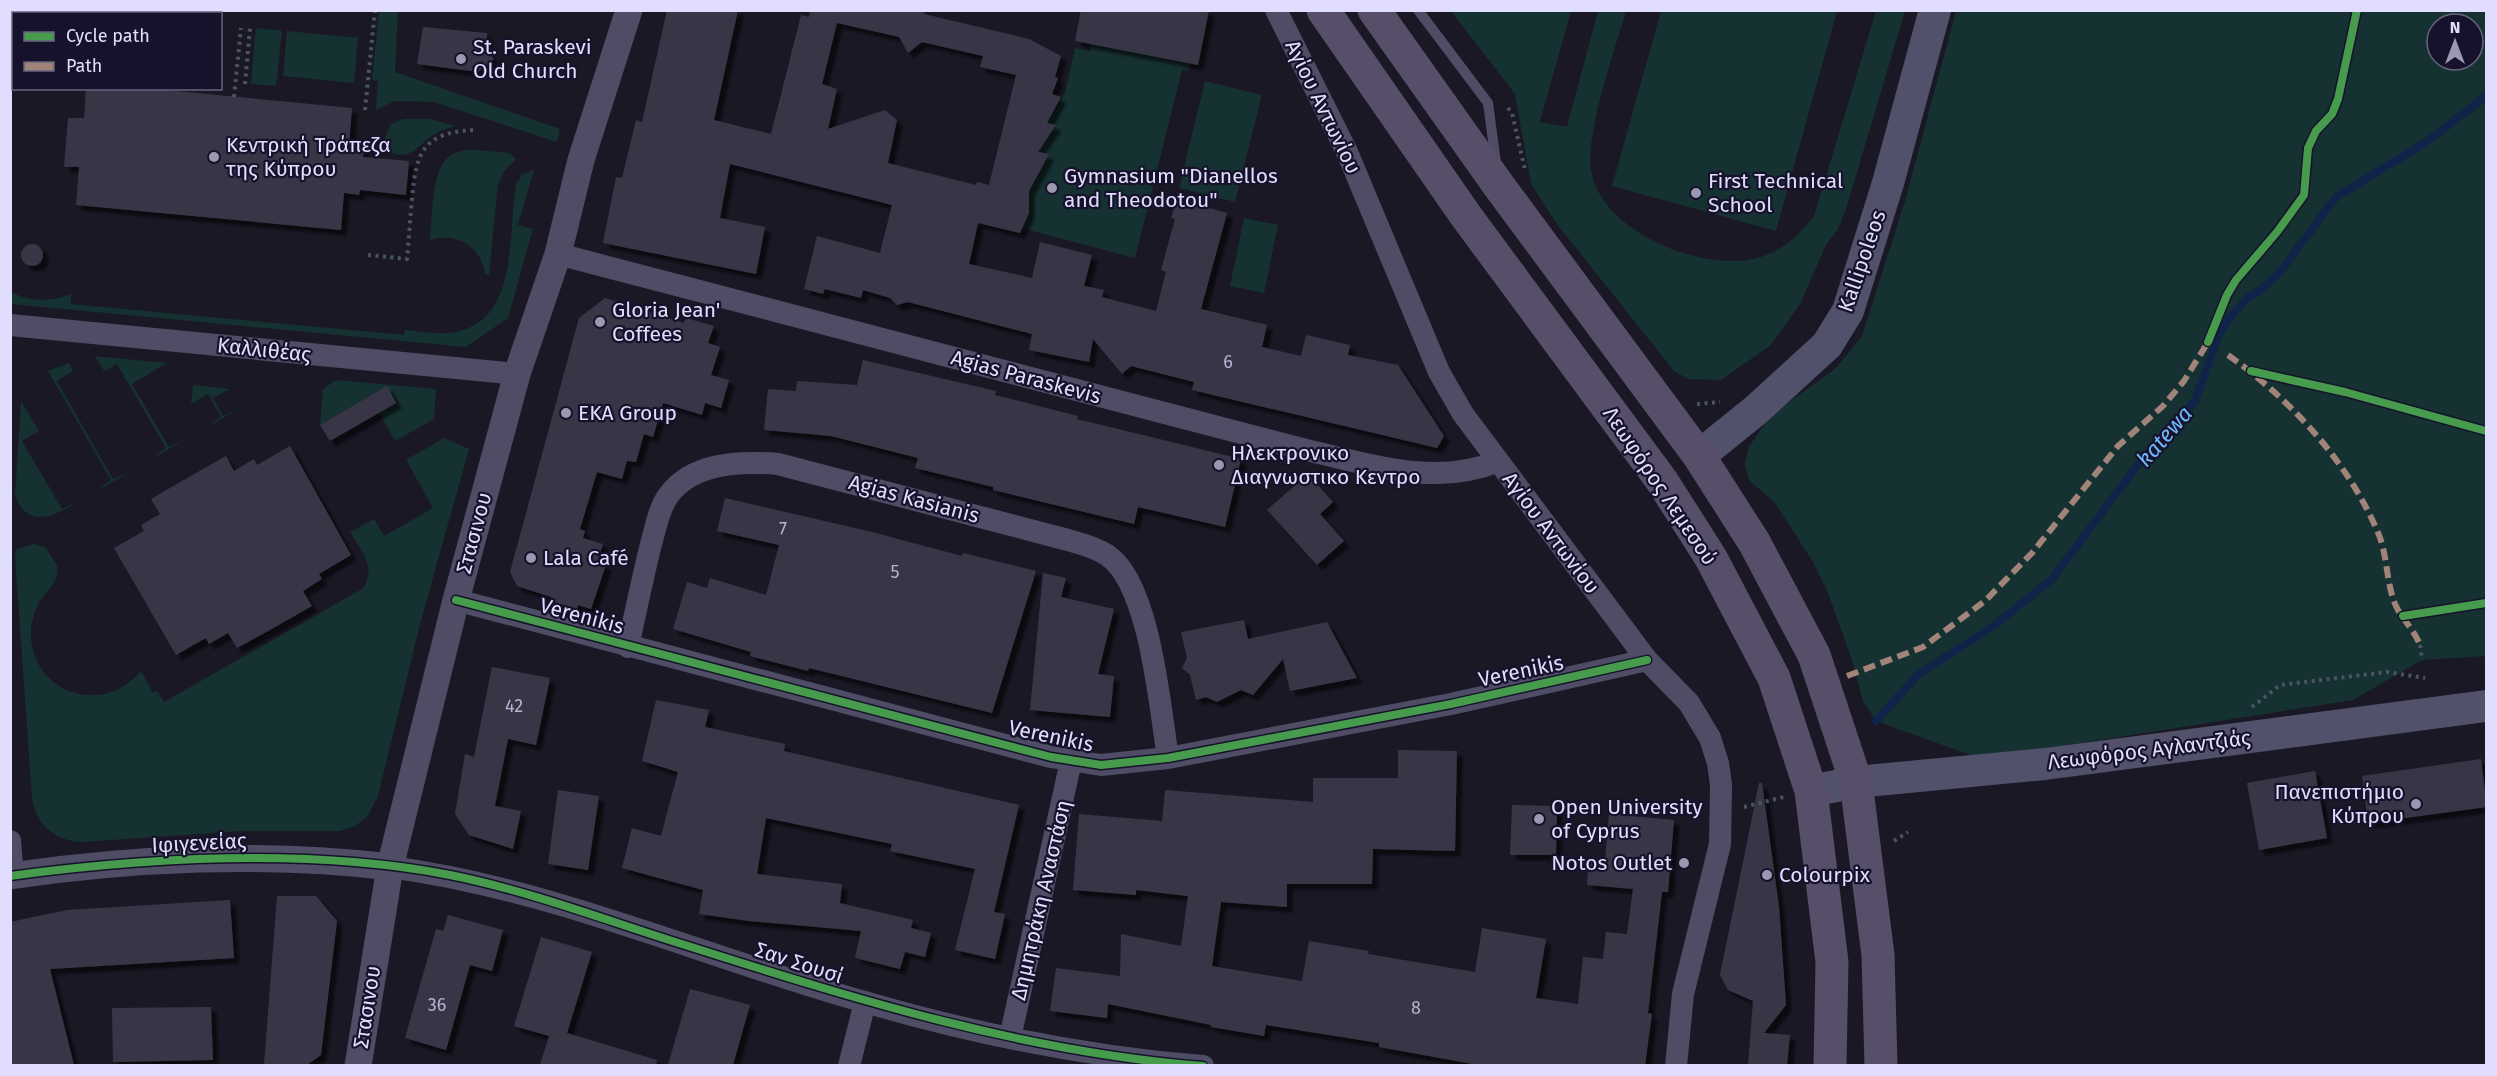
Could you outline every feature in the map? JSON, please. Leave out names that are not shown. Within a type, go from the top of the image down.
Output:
[{"type":"main road","name":"Λεωφόρος Λεμεσού","points":[[1323,10],[1473,225],[1662,481],[1711,558],[1774,678],[1832,962],[1830,1065]]},
{"type":"main road","points":[[1374,10],[1499,186],[1699,456],[1754,542],[1814,655],[1856,782],[1878,955],[1881,1065]]},
{"type":"main road","name":"Kallipoleos","points":[[1699,456],[1756,410],[1827,345],[1848,311],[1888,183],[1935,10]]},
{"type":"main road","name":"Λεωφόρος Αγλαντζιάς","points":[[1799,794],[1856,782],[2045,764],[2487,706]]},
{"type":"street","name":"Στασινου","points":[[358,1065],[390,867],[456,600],[517,374],[558,254],[581,160],[629,10]]},
{"type":"street","name":"Αγίου Αντωνίου","points":[[1276,10],[1347,152],[1439,372],[1463,414],[1496,462],[1647,660],[1689,703],[1710,738],[1718,763],[1719,844],[1683,994],[1676,1065]]},
{"type":"street","name":"Agias Paraskevis","points":[[558,254],[1306,450],[1400,471],[1455,474],[1474,471],[1496,462]]},
{"type":"street","name":"Καλλιθέας","points":[[10,325],[517,374]]},
{"type":"street","name":"Agias Kasianis","points":[[628,647],[658,520],[668,496],[682,481],[702,470],[752,462],[778,464],[1068,540],[1108,555],[1120,567],[1141,609],[1168,758]]},
{"type":"street","name":"Verenikis","points":[[456,600],[1071,762],[1119,765],[1168,758],[1451,704],[1647,660]]},
{"type":"street","name":"Δημητράκη Αναστάση","points":[[1010,1038],[1071,762]]},
{"type":"street","points":[[10,841],[12,876]]},
{"type":"street","name":"Ιφιγενείας","points":[[12,876],[228,859],[338,861],[390,867]]},
{"type":"street","name":"Σαν Σουσί","points":[[390,867],[451,875],[543,900],[865,1002],[1010,1038],[1077,1051],[1203,1065]]},
{"type":"street","points":[[849,1065],[865,1002]]},
{"type":"lane","points":[[1418,10],[1488,103],[1499,186]]},
{"type":"lane","points":[[2208,342],[2226,295],[2304,195],[2308,148],[2316,131],[2332,114],[2338,99],[2357,10]]},
{"type":"path","points":[[366,110],[375,10]]},
{"type":"path","points":[[234,97],[241,27]]},
{"type":"path","points":[[245,84],[250,28]]},
{"type":"path","points":[[368,255],[407,259],[415,169],[420,154],[430,142],[444,134],[473,130]]},
{"type":"path","points":[[1694,404],[1723,402]]},
{"type":"path","points":[[2420,645],[2422,660]]},
{"type":"path","points":[[2241,708],[2253,706],[2280,686],[2386,672],[2426,678]]},
{"type":"path","points":[[1720,812],[1799,794]]},
{"type":"green space","points":[[379,11],[398,11],[395,72],[560,129],[557,142],[434,102],[395,101],[376,110],[378,81],[372,80]]},
{"type":"green space","points":[[1451,11],[1571,11],[1540,122],[1567,127],[1598,11],[1626,11],[1602,91],[1592,136],[1591,171],[1599,192],[1612,211],[1653,241],[1701,258],[1725,261],[1747,260],[1767,255],[1793,239],[1814,216],[1876,11],[1905,11],[1838,229],[1826,245],[1800,304],[1771,345],[1721,380],[1688,379],[1674,371],[1557,224],[1531,184],[1515,94]]},
{"type":"green space","points":[[1661,11],[1837,11],[1776,231],[1612,186]]},
{"type":"green space","points":[[1956,11],[2486,11],[2486,656],[2422,660],[2353,700],[2018,753],[2006,768],[1876,721],[1863,701],[1851,657],[1828,593],[1813,562],[1775,503],[1749,480],[1745,464],[1748,448],[1772,414],[1835,369],[1862,336],[1905,201]]},
{"type":"green space","points":[[256,28],[282,31],[276,86],[251,84]]},
{"type":"green space","points":[[287,31],[358,38],[354,83],[283,76]]},
{"type":"green space","points":[[1092,40],[1190,63],[1188,71],[1182,70],[1135,258],[1021,228],[1029,206],[1024,183],[1033,184],[1048,155],[1038,152],[1056,126],[1047,123],[1065,93],[1075,48],[1090,51]]},
{"type":"green space","points":[[1205,81],[1262,95],[1235,202],[1179,188]]},
{"type":"green space","points":[[403,119],[431,119],[455,126],[434,134],[407,154],[390,152],[385,138],[391,124]]},
{"type":"green space","points":[[467,150],[510,153],[516,160],[504,171],[498,184],[489,275],[485,274],[479,256],[466,243],[449,238],[430,240],[434,195],[439,171],[450,156]]},
{"type":"green space","points":[[534,170],[518,225],[533,229],[508,318],[466,347],[11,304],[11,292],[25,298],[41,300],[71,294],[71,304],[404,335],[405,330],[447,333],[471,327],[488,314],[499,297],[510,252],[516,184],[522,175]]},
{"type":"green space","points":[[1244,218],[1278,225],[1264,293],[1230,286]]},
{"type":"green space","points":[[95,356],[167,363],[132,384],[169,447],[186,439],[150,460],[166,448],[117,364],[104,371]]},
{"type":"green space","points":[[69,363],[73,371],[57,381],[113,479],[131,471],[95,492],[111,480],[48,371]]},
{"type":"green space","points":[[336,380],[436,389],[434,419],[395,441],[370,396],[320,425],[323,389]]},
{"type":"green space","points":[[193,385],[230,389],[213,398],[223,416],[241,408],[205,428],[221,417],[208,394],[191,404]]},
{"type":"green space","points":[[21,401],[39,431],[22,441],[62,509],[80,501],[52,515],[43,517],[27,513],[15,495]]},
{"type":"green space","points":[[444,438],[469,449],[420,624],[378,796],[367,817],[355,826],[340,831],[240,831],[84,842],[65,839],[43,824],[34,808],[32,798],[15,556],[17,549],[33,544],[45,547],[57,565],[54,582],[34,615],[31,634],[34,654],[50,679],[60,687],[72,692],[97,695],[121,688],[141,671],[153,693],[157,691],[164,702],[362,589],[367,582],[368,567],[363,553],[350,532],[374,519],[384,536],[433,508],[406,460]]},
{"type":"building","points":[[667,10],[738,10],[714,120],[771,134],[801,15],[809,17],[810,10],[925,10],[924,14],[1029,39],[1061,56],[1055,77],[1058,78],[1052,94],[1061,97],[1047,123],[1056,125],[1038,152],[1049,154],[1029,191],[1029,213],[1020,233],[978,223],[969,264],[1032,278],[1040,242],[1092,255],[1084,286],[1104,290],[1102,297],[1156,311],[1166,272],[1161,270],[1175,219],[1171,218],[1177,199],[1227,213],[1201,309],[1267,325],[1262,347],[1301,356],[1306,335],[1350,345],[1348,355],[1398,365],[1444,436],[1437,448],[1192,390],[1194,382],[1131,366],[1122,374],[1093,339],[1089,362],[1029,350],[1032,334],[908,302],[897,305],[890,298],[863,290],[861,298],[825,289],[823,294],[804,289],[817,236],[880,253],[892,205],[730,164],[720,218],[765,227],[756,274],[603,243],[616,177],[622,178],[636,120],[642,122]],"holes":[[[837,23],[899,37],[908,53],[922,42],[983,56],[980,67],[1016,75],[989,185],[977,182],[976,185],[888,163],[897,120],[885,110],[828,129],[837,89],[822,84]]]},
{"type":"building","points":[[1081,10],[1209,10],[1198,65],[1075,41]]},
{"type":"building","points":[[423,27],[487,33],[486,50],[494,59],[478,72],[417,64]]},
{"type":"building","name":"Κεντρική Τράπεζα της Κύπρου","points":[[86,90],[165,90],[352,108],[349,145],[364,146],[363,157],[409,161],[406,195],[360,190],[359,195],[344,193],[341,230],[76,205],[79,167],[64,167],[68,118],[84,118]]},
{"type":"building","points":[[32,244],[40,247],[43,255],[40,263],[32,266],[24,263],[21,255],[24,247]]},
{"type":"building","points":[[605,298],[684,323],[686,318],[714,326],[708,343],[720,347],[711,375],[729,380],[721,408],[705,403],[702,415],[663,403],[653,437],[644,434],[636,462],[627,461],[622,479],[597,472],[580,529],[585,531],[583,538],[603,544],[597,562],[606,565],[591,609],[578,605],[577,609],[550,601],[551,597],[517,586],[510,572],[579,318]]},
{"type":"building","points":[[863,360],[996,391],[995,395],[1078,416],[1077,419],[1241,459],[1225,527],[1138,507],[1134,524],[993,490],[993,487],[915,468],[918,458],[831,436],[764,430],[768,389],[796,391],[797,381],[857,385]]},
{"type":"building","points":[[387,386],[396,403],[330,441],[320,425]]},
{"type":"building","points":[[290,446],[351,555],[319,574],[322,579],[303,591],[312,606],[237,648],[228,633],[209,644],[206,638],[176,655],[114,548],[144,531],[141,525],[160,514],[151,499],[182,481],[226,456],[234,471],[254,459],[257,465]]},
{"type":"building","points":[[1308,474],[1333,502],[1320,514],[1344,541],[1317,565],[1267,510]]},
{"type":"building","points":[[725,498],[872,532],[962,556],[963,553],[1036,571],[992,713],[809,668],[808,671],[750,656],[751,652],[673,629],[687,582],[707,588],[710,578],[766,595],[779,545],[717,531]]},
{"type":"building","points":[[1043,573],[1066,578],[1061,597],[1114,609],[1098,674],[1114,676],[1110,717],[1030,710]]},
{"type":"building","points":[[1244,620],[1248,639],[1327,622],[1357,678],[1290,691],[1283,659],[1253,695],[1241,690],[1217,702],[1206,697],[1196,700],[1190,675],[1182,668],[1187,658],[1181,632]]},
{"type":"building","points":[[492,667],[550,678],[536,745],[508,739],[495,806],[521,811],[513,849],[469,835],[455,814],[465,754],[474,757]]},
{"type":"building","points":[[656,700],[709,710],[705,727],[785,744],[784,751],[1019,805],[994,912],[1005,914],[995,959],[955,950],[975,869],[890,851],[892,844],[766,818],[757,874],[842,884],[840,903],[913,920],[911,928],[931,933],[925,957],[905,952],[900,969],[855,958],[861,931],[699,914],[703,890],[622,868],[632,828],[661,836],[678,772],[642,761]]},
{"type":"building","points":[[1398,750],[1457,751],[1455,851],[1373,849],[1372,884],[1287,884],[1287,907],[1221,902],[1212,966],[1302,981],[1309,941],[1369,951],[1368,954],[1475,972],[1482,928],[1546,939],[1536,998],[1578,1004],[1583,957],[1603,959],[1606,932],[1627,934],[1633,889],[1587,885],[1589,858],[1605,860],[1609,814],[1674,820],[1668,892],[1662,892],[1648,1013],[1652,1014],[1645,1065],[1478,1065],[1379,1047],[1379,1043],[1266,1025],[1264,1036],[1211,1027],[1211,1025],[1108,1004],[1107,1018],[1050,1011],[1056,968],[1120,976],[1121,934],[1181,946],[1188,896],[1136,890],[1136,895],[1073,890],[1079,814],[1162,821],[1165,790],[1313,802],[1313,778],[1398,778]]},
{"type":"building","points":[[2481,759],[2487,807],[2368,823],[2362,776]]},
{"type":"building","points":[[2315,771],[2327,838],[2259,850],[2247,783]]},
{"type":"building","points":[[1759,783],[1762,783],[1779,907],[1786,1005],[1764,1033],[1790,1035],[1787,1065],[1748,1065],[1753,1001],[1728,990],[1720,975]]},
{"type":"building","points":[[558,790],[599,796],[588,870],[548,864]]},
{"type":"building","points":[[1512,805],[1557,806],[1556,855],[1510,855]]},
{"type":"building","points":[[277,896],[316,896],[337,921],[321,1055],[307,1065],[264,1065]]},
{"type":"building","points":[[230,900],[234,958],[50,969],[74,1065],[10,1065],[10,922],[67,910]]},
{"type":"building","points":[[448,915],[503,930],[492,971],[470,965],[446,1050],[405,1038],[436,929],[443,931]]},
{"type":"building","points":[[541,937],[592,952],[567,1033],[657,1060],[656,1065],[540,1065],[549,1036],[514,1026]]},
{"type":"building","points":[[690,989],[750,1005],[733,1065],[668,1065]]},
{"type":"building","points":[[211,1007],[213,1060],[113,1062],[112,1008]]},
{"type":"waterway","name":"katewa","points":[[1876,721],[1918,675],[1995,625],[2052,579],[2139,463],[2195,401],[2219,334],[2228,320],[2247,298],[2261,290],[2280,272],[2336,197],[2428,141],[2486,96]]},
{"type":"marked path","points":[[1847,676],[1923,647],[1985,601],[2032,553],[2118,446],[2163,406],[2184,381],[2208,342]]},
{"type":"marked path","points":[[2228,355],[2296,412],[2316,434],[2352,482],[2379,535],[2390,589],[2396,606],[2420,645]]},
{"type":"cycle path","points":[[2208,342],[2227,295],[2236,280],[2277,232],[2304,195],[2308,148],[2316,131],[2332,114],[2338,99],[2357,10]]},
{"type":"cycle path","points":[[2251,371],[2345,392],[2486,431]]},
{"type":"cycle path","points":[[456,600],[1051,757],[1101,765],[1168,758],[1451,704],[1647,660]]},
{"type":"cycle path","points":[[2403,616],[2486,603]]},
{"type":"cycle path","points":[[10,876],[119,864],[230,858],[342,861],[450,875],[539,898],[812,985],[941,1020],[1070,1049],[1203,1066]]},
{"type":"place","name":"St. Paraskevi Old Church","points":[[461,59]]},
{"type":"place","name":"Κεντρική Τράπεζα της Κύπρου","points":[[214,157]]},
{"type":"place","name":"Gymnasium \"Dianellos and Theodotou\"","points":[[1052,188]]},
{"type":"place","name":"First Technical School","points":[[1696,193]]},
{"type":"place","name":"Gloria Jean' Coffees","points":[[600,322]]},
{"type":"place","name":"EKA Group","points":[[566,413]]},
{"type":"place","name":"Ηλεκτρονικο Διαγνωστικο Κεντρο","points":[[1219,465]]},
{"type":"place","name":"Lala Café","points":[[531,558]]},
{"type":"place","name":"Πανεπιστήμιο Κύπρου","points":[[2416,804]]},
{"type":"place","name":"Open University of Cyprus","points":[[1539,819]]},
{"type":"place","name":"Notos Outlet","points":[[1684,863]]},
{"type":"place","name":"Colourpix","points":[[1767,875]]}]
